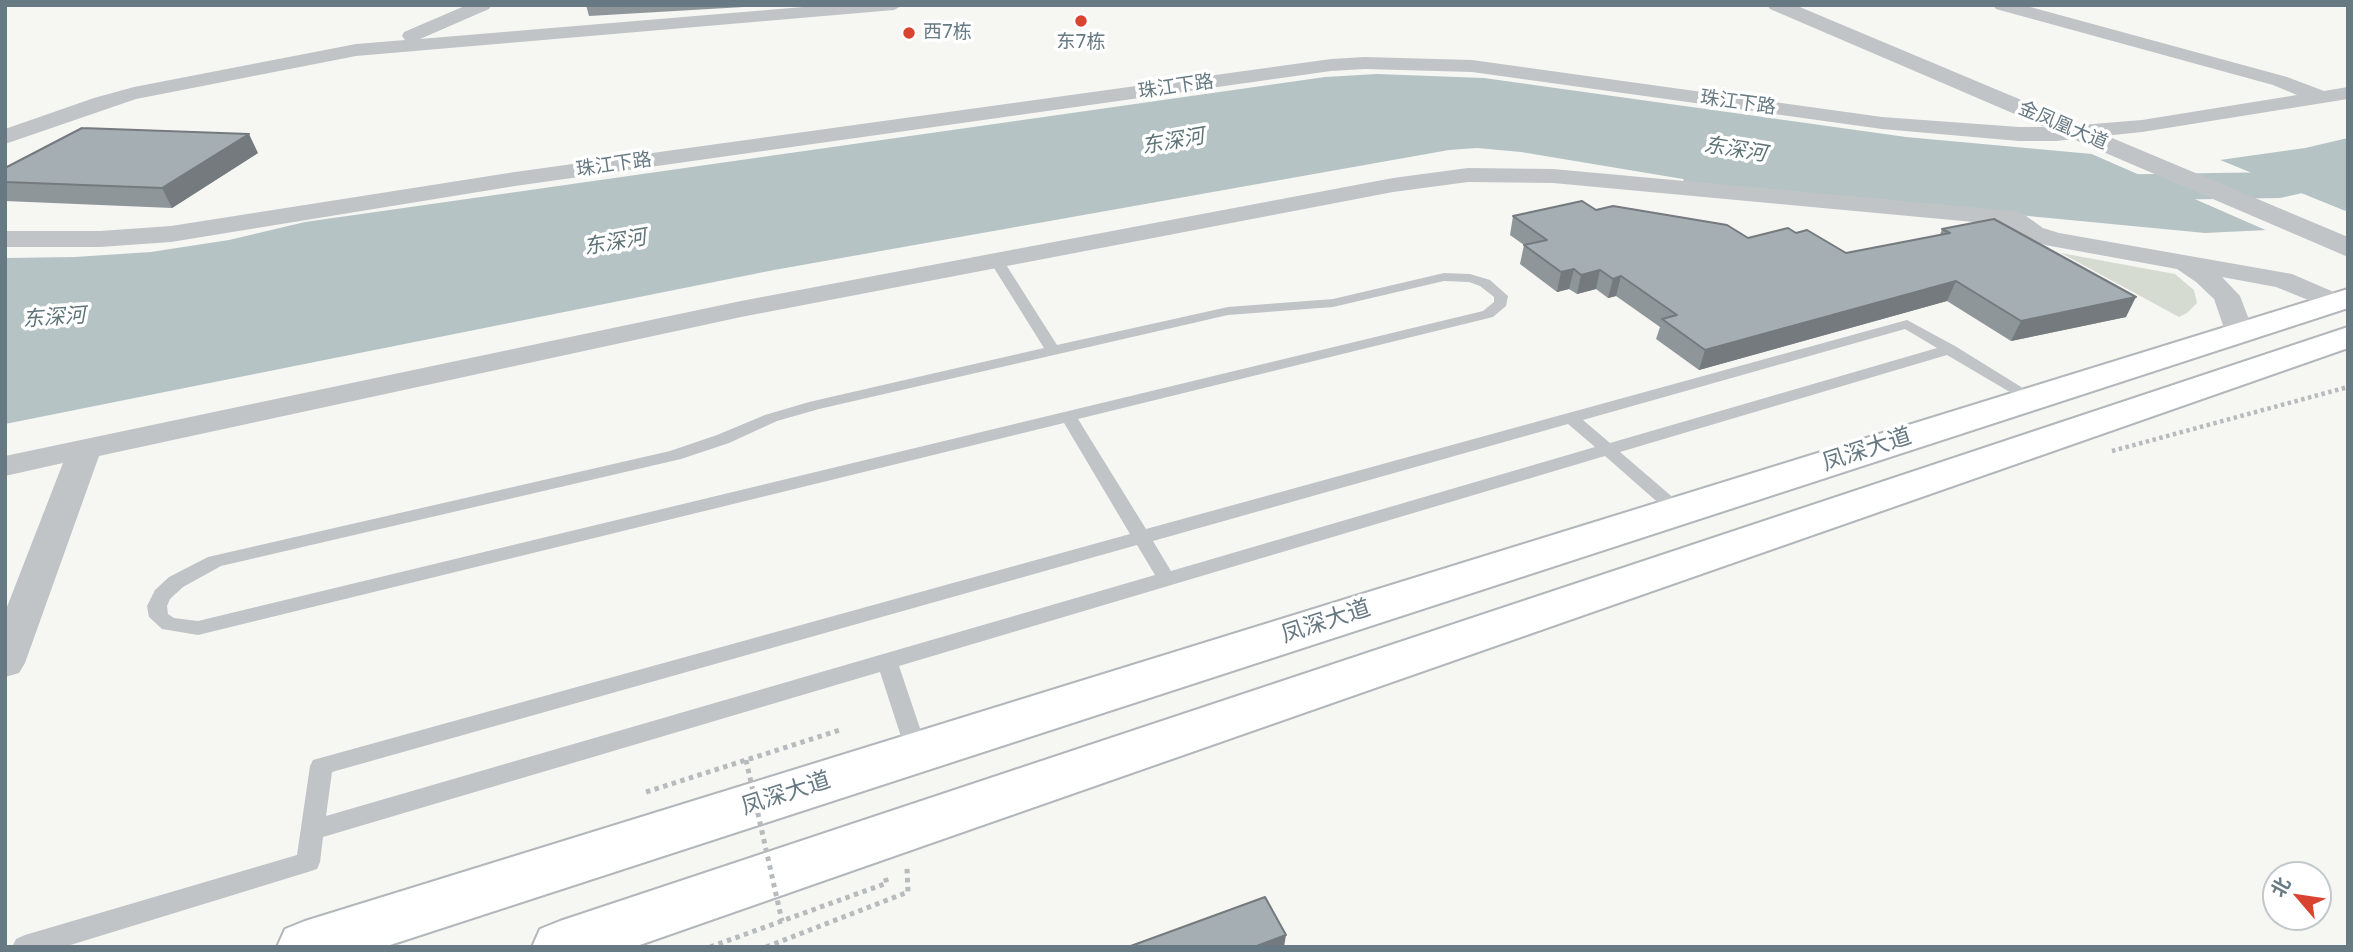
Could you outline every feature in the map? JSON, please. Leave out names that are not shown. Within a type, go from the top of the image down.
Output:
[{"type":"main road","name":"凤深大道","points":[[305,947],[2234,334],[2342,325]]},
{"type":"main road","name":"凤深大道","points":[[560,947],[2342,325]]},
{"type":"street","points":[[387,47],[483,5]]},
{"type":"street","points":[[5,137],[134,93],[356,50],[844,7],[894,5]]},
{"type":"street","name":"金凤凰大道","points":[[1777,5],[2076,132],[2142,142],[2348,228]]},
{"type":"street","name":"金凤凰大道","points":[[1810,5],[2112,139],[2348,248]]},
{"type":"street","points":[[2002,5],[2280,81],[2324,98]]},
{"type":"street","points":[[560,33],[571,15]]},
{"type":"street","name":"珠江下路","points":[[5,239],[100,239],[171,234],[502,181],[1331,65],[1365,63],[1472,66],[1909,126],[1987,133],[2076,132]]},
{"type":"street","points":[[2112,139],[2348,93]]},
{"type":"street","points":[[5,117],[38,125]]},
{"type":"street","points":[[5,466],[693,319],[1392,185],[1468,175],[1508,174],[2013,218],[2034,233],[2054,240],[2283,280],[2342,325]]},
{"type":"street","points":[[2160,259],[2196,271],[2218,286],[2232,306],[2237,325],[2234,334]]},
{"type":"street","points":[[5,663],[85,449]]},
{"type":"lane","points":[[996,260],[1054,351]]},
{"type":"lane","points":[[1444,277],[1470,278],[1485,283],[1501,296],[1501,303],[1488,314],[1068,416],[198,628],[169,624],[159,617],[157,606],[169,588],[194,570],[215,561],[675,454],[723,439],[771,418],[815,405],[1228,311],[1333,303],[1444,277]]},
{"type":"lane","points":[[25,947],[309,862],[321,766],[1908,324],[2031,398]]},
{"type":"lane","points":[[313,830],[1950,349]]},
{"type":"lane","points":[[1068,416],[1167,579]]},
{"type":"lane","points":[[1571,418],[1677,510]]},
{"type":"lane","points":[[887,662],[917,752]]},
{"type":"path","points":[[646,792],[840,730]]},
{"type":"path","points":[[746,760],[782,921]]},
{"type":"path","points":[[766,947],[908,892],[906,864]]},
{"type":"path","points":[[710,947],[887,883]]},
{"type":"shaded area","points":[[2061,253],[2175,274],[2194,290],[2197,303],[2179,317]]},
{"type":"water","points":[[1377,74],[1484,78],[1906,137],[2092,154],[2267,230],[2205,233],[1685,183],[1683,179],[1521,152],[1477,148],[1449,150],[774,270],[5,424],[5,258],[151,252],[229,240],[305,222],[1325,77]]},
{"type":"water","points":[[2348,138],[2348,210],[2344,211],[2220,160],[2305,148]]},
{"type":"pier","points":[[2098,152],[2268,227],[2270,232],[2092,154]]},
{"type":"pier","points":[[2217,159],[2348,212],[2348,214],[2219,163]]},
{"type":"building","points":[[82,128],[249,134],[162,188],[5,182],[5,168]]},
{"type":"building","points":[[1582,201],[1596,210],[1613,206],[1727,225],[1748,238],[1788,228],[1796,233],[1807,230],[1846,253],[1950,233],[1942,229],[1994,219],[2136,297],[2021,321],[1956,281],[1705,350],[1662,319],[1677,315],[1621,276],[1613,279],[1600,270],[1581,275],[1574,269],[1561,272],[1524,245],[1547,240],[1513,216]]},
{"type":"building","points":[[1265,897],[1286,935],[1254,947],[1128,947]]},
{"type":"waterway","name":"东深河","points":[[2087,188],[2280,185],[2348,171]]},
{"type":"place","name":"东7栋","points":[[1081,21]]},
{"type":"place","name":"西7栋","points":[[909,33]]}]
